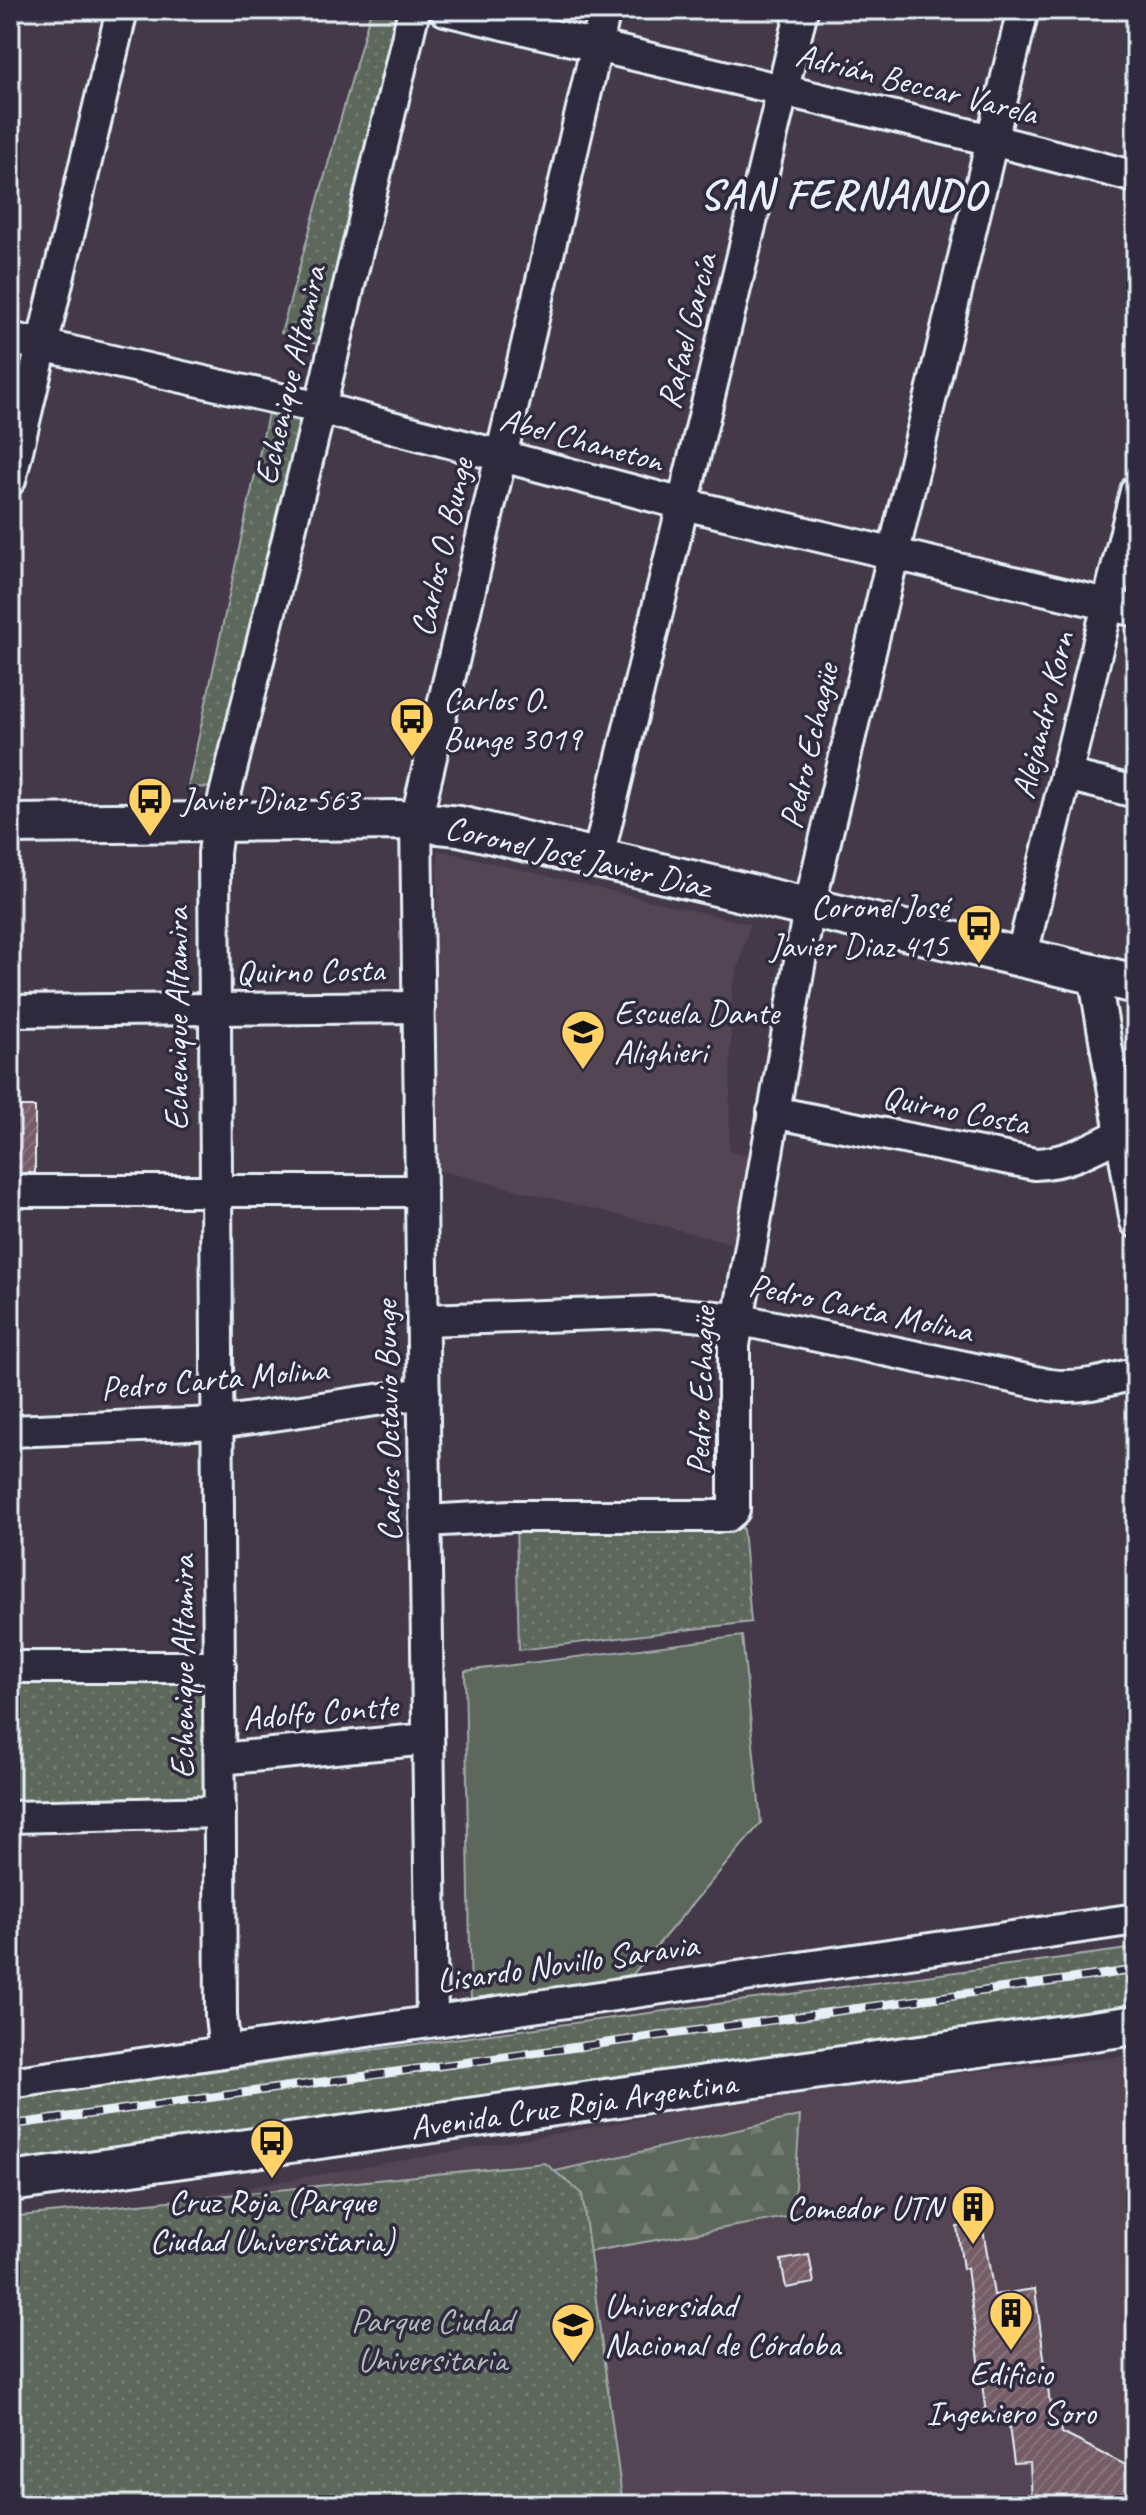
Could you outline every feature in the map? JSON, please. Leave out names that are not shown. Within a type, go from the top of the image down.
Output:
[{"type":"main road","name":"Coronel José Javier Díaz","points":[[10,824],[416,821],[459,826],[1136,984]]},
{"type":"main road","name":"Avenida Cruz Roja Argentina","points":[[10,2182],[1136,2025]]},
{"type":"street","points":[[10,480],[122,10]]},
{"type":"street","name":"Echenique Altamira","points":[[225,2051],[221,2016],[214,853],[218,823],[414,10]]},
{"type":"street","name":"Adrián Beccar Varela","points":[[445,10],[783,89],[1136,177]]},
{"type":"street","name":"Carlos O. Bunge","points":[[416,821],[605,10]]},
{"type":"street","name":"Rafael García","points":[[598,857],[802,10]]},
{"type":"street","name":"Pedro Echagüe","points":[[426,1521],[511,1516],[727,1516],[734,1510],[734,1345],[737,1319],[809,908],[1023,10]]},
{"type":"street","name":"Abel Chaneton","points":[[10,338],[320,408],[683,504],[1122,607]]},
{"type":"street","name":"Alejandro Korn","points":[[1021,958],[1066,775],[1122,607],[1136,491]]},
{"type":"street","points":[[1066,775],[1136,792]]},
{"type":"street","name":"Carlos Octavio Bunge","points":[[416,821],[432,2020]]},
{"type":"street","points":[[1094,974],[1136,1222]]},
{"type":"street","name":"Quirno Costa","points":[[10,1011],[419,1007]]},
{"type":"street","name":"Quirno Costa","points":[[773,1112],[1035,1164],[1075,1158],[1119,1135]]},
{"type":"street","points":[[10,1191],[421,1191]]},
{"type":"street","name":"Pedro Carta Molina","points":[[424,1320],[658,1312],[737,1319],[1070,1388],[1136,1373]]},
{"type":"street","name":"Pedro Carta Molina","points":[[10,1431],[218,1423],[424,1393]]},
{"type":"street","name":"Adolfo Contte","points":[[10,1667],[220,1667]]},
{"type":"street","name":"Adolfo Contte","points":[[220,1759],[428,1739]]},
{"type":"street","points":[[10,1817],[220,1812]]},
{"type":"street","name":"Lisardo Novillo Saravia","points":[[10,2083],[1136,1919]]},
{"type":"shaded area","name":"Escuela Dante Alighieri","points":[[438,850],[750,924],[732,990],[729,1151],[757,1159],[743,1246],[433,1169]]},
{"type":"shaded area","name":"Universidad Nacional de Córdoba","points":[[1136,2055],[1136,2505],[10,2505],[10,2223],[152,2204],[814,2088]]},
{"type":"green space","points":[[371,10],[404,10],[330,348],[281,333]]},
{"type":"green space","points":[[270,404],[309,417],[221,788],[188,787]]},
{"type":"green space","points":[[516,1523],[743,1528],[751,1622],[519,1650]]},
{"type":"green space","points":[[742,1636],[761,1823],[633,1974],[471,2004],[465,1671]]},
{"type":"green space","points":[[10,1675],[202,1676],[203,1799],[10,1805]]},
{"type":"green space","points":[[1136,1948],[1136,2008],[10,2175],[10,2091],[85,2081],[86,2088]]},
{"type":"green space","points":[[800,2116],[793,2216],[457,2275],[10,2294]]},
{"type":"green space","name":"Parque Ciudad Universitaria","points":[[545,2163],[582,2194],[623,2505],[10,2505],[10,2217]]},
{"type":"building","points":[[10,1107],[35,1107],[35,1173],[10,1173]]},
{"type":"building","points":[[982,2223],[994,2295],[1035,2289],[1053,2426],[1061,2426],[1062,2433],[1136,2470],[1136,2505],[1078,2505],[1069,2500],[1032,2502],[1030,2463],[1014,2464],[1007,2411],[986,2414],[967,2268],[963,2269],[957,2227]]},
{"type":"building","points":[[809,2255],[814,2283],[786,2288],[781,2260]]},
{"type":"railway","points":[[10,2125],[1136,1970]]},
{"type":"place","name":"Carlos O. Bunge 3019","points":[[412,758]]},
{"type":"place","name":"Javier Diaz 563","points":[[150,838]]},
{"type":"place","name":"Coronel José Javier Diaz 415","points":[[979,965]]},
{"type":"place","name":"Escuela Dante Alighieri","points":[[583,1071]]},
{"type":"place","name":"Cruz Roja (Parque Ciudad Universitaria)","points":[[272,2180]]},
{"type":"place","name":"Comedor UTN","points":[[973,2246]]},
{"type":"place","name":"Edificio Ingeniero Soro","points":[[1011,2352]]},
{"type":"place","name":"Universidad Nacional de Córdoba","points":[[573,2364]]},
{"type":"district","name":"SAN FERNANDO","points":[[843,193]]}]
